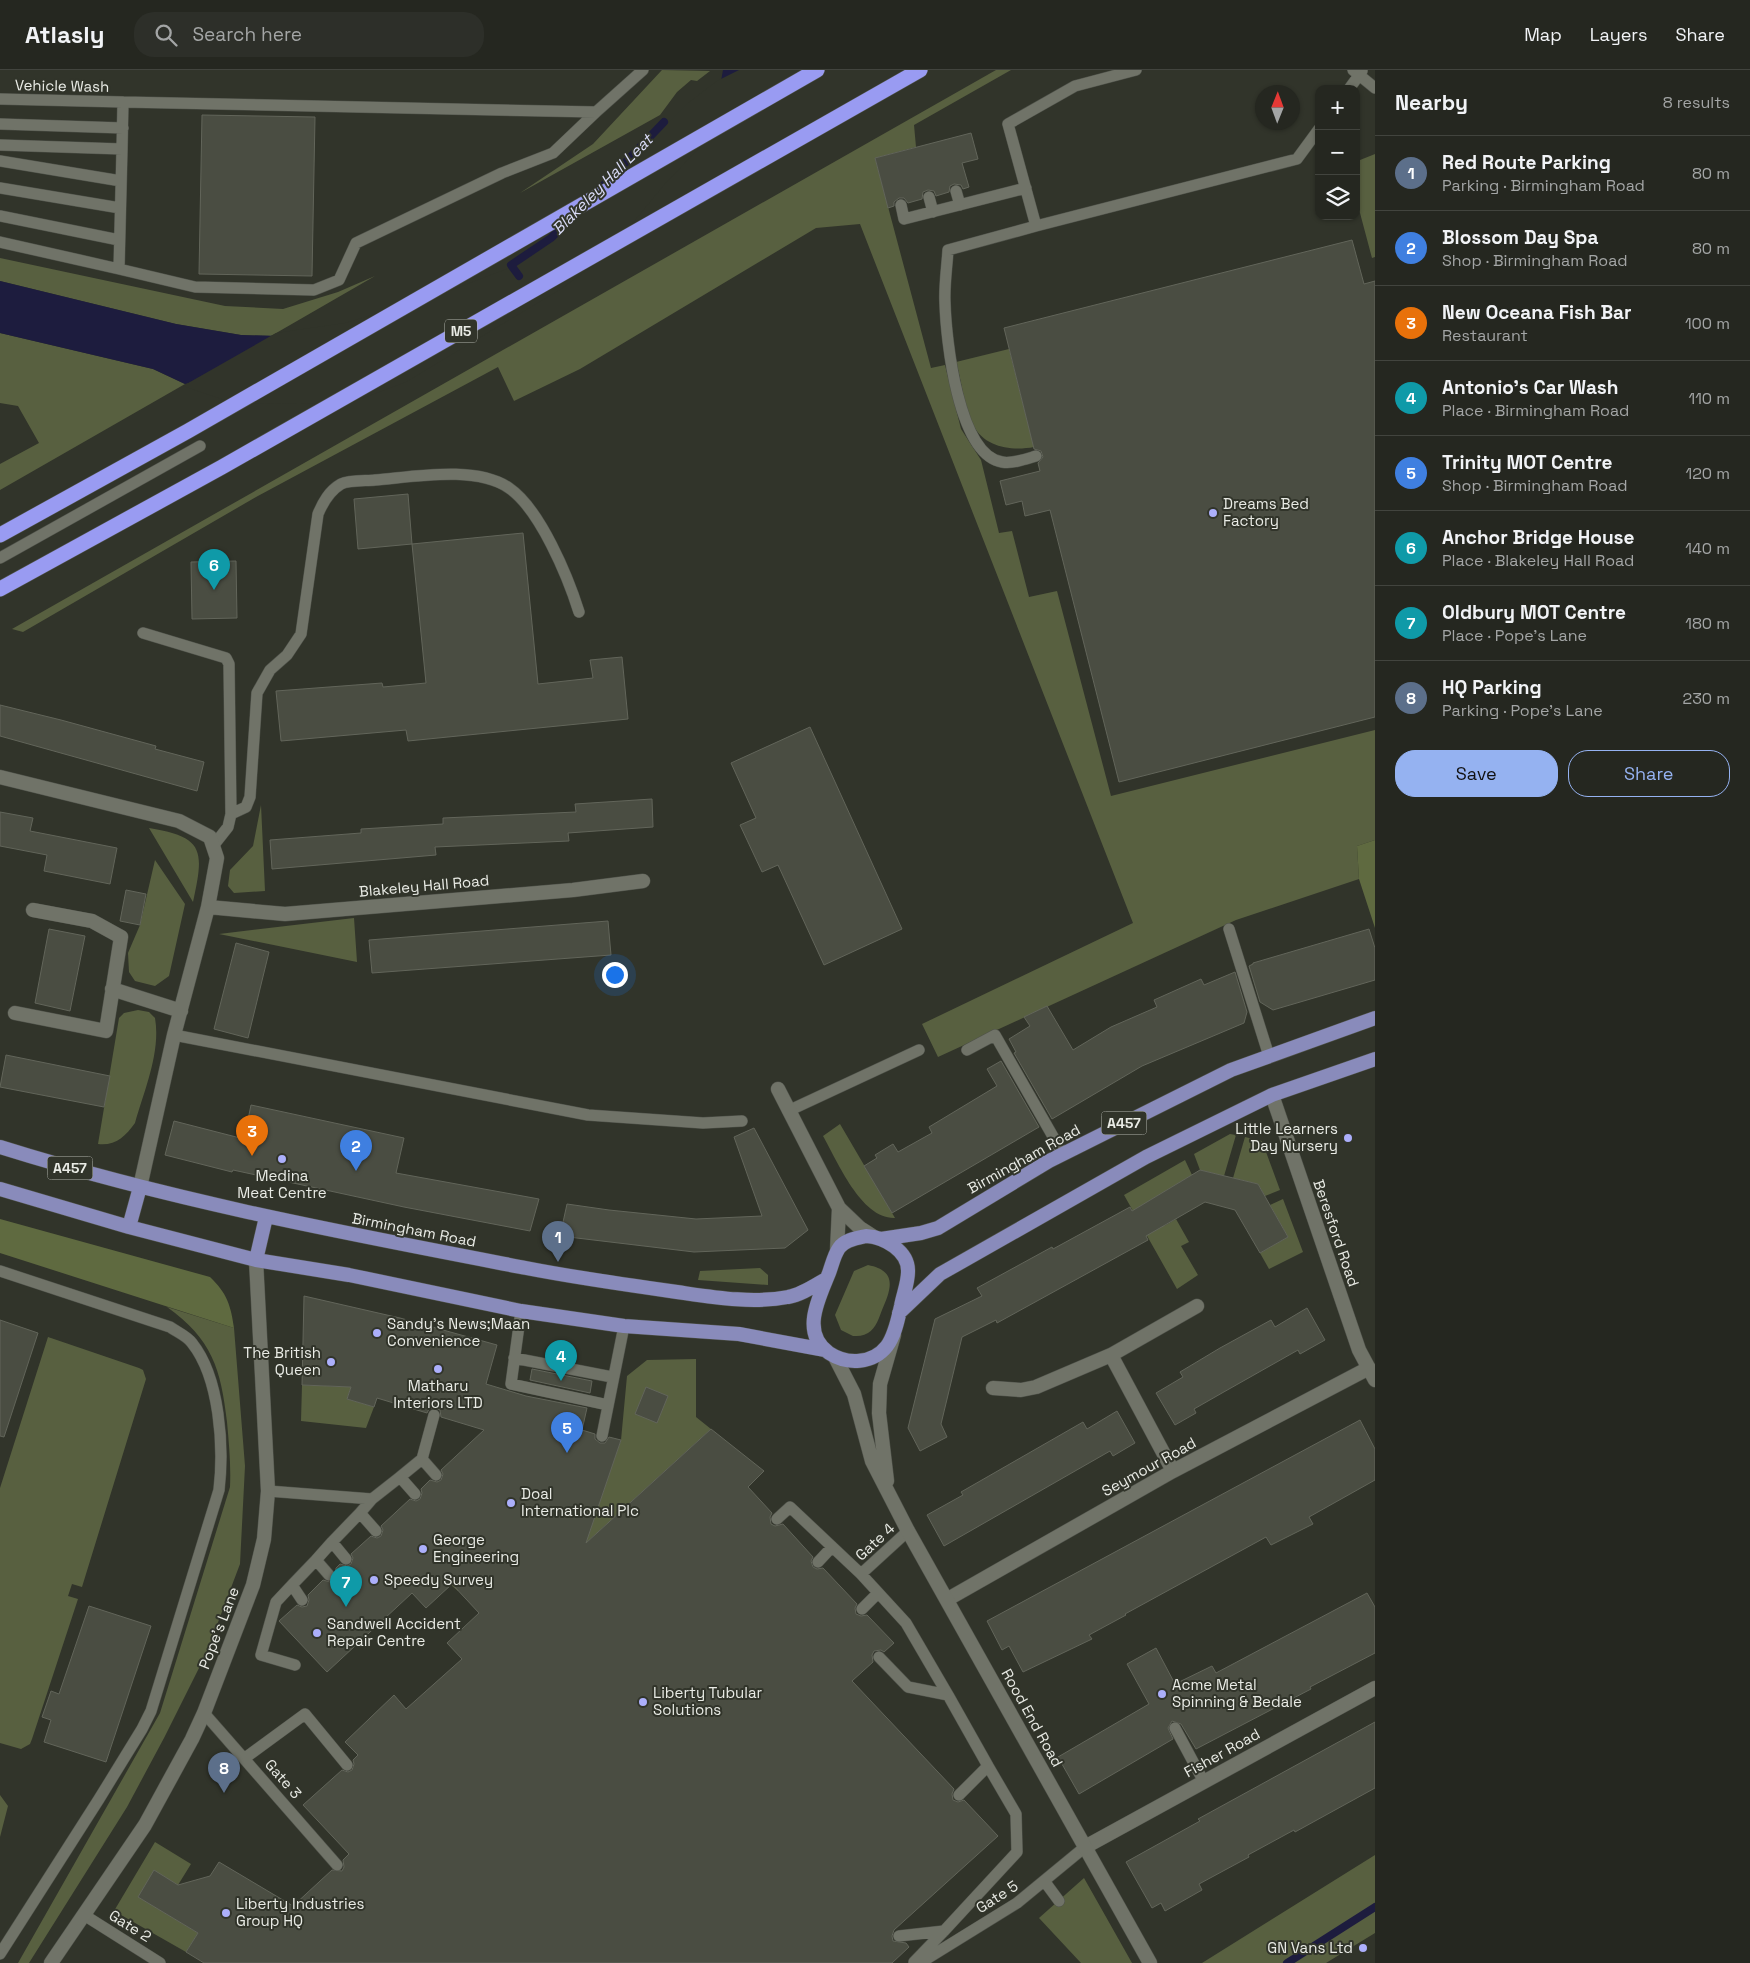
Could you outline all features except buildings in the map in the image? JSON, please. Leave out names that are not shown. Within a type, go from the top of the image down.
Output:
[{"type":"highway","points":[[0,535],[188,431],[817,70]]},
{"type":"highway","name":"M5","points":[[0,589],[222,468],[920,70]]},
{"type":"main road","name":"Birmingham Road","points":[[837,1252],[839,1247],[852,1239],[904,1237],[938,1228],[1063,1154],[1231,1070],[1375,1018]]},
{"type":"main road","name":"A457","points":[[899,1313],[940,1274],[1146,1157],[1272,1095],[1375,1059]]},
{"type":"main road","name":"Birmingham Road","points":[[0,1147],[140,1187],[266,1217],[582,1278],[696,1295],[735,1298],[788,1297],[826,1279]]},
{"type":"main road","points":[[129,1228],[140,1187]]},
{"type":"main road","points":[[0,1189],[129,1228],[256,1260],[349,1275],[521,1311],[624,1326],[739,1334],[830,1353],[853,1362],[877,1355],[887,1346],[895,1329],[909,1271],[902,1254],[892,1244],[878,1238]]},
{"type":"main road","points":[[256,1260],[266,1217]]},
{"type":"main road","points":[[830,1353],[814,1332],[813,1318],[837,1252]]},
{"type":"street","points":[[0,777],[179,821],[210,837],[217,858],[208,907],[174,1035],[140,1187]]},
{"type":"street","name":"Blakeley Hall Road","points":[[208,907],[285,914],[573,890],[643,881]]},
{"type":"street","points":[[15,1013],[106,1032],[121,937],[92,921],[33,910]]},
{"type":"street","points":[[112,989],[181,1011]]},
{"type":"street","points":[[778,1089],[839,1208],[860,1228],[878,1238]]},
{"type":"street","name":"Beresford Road","points":[[1272,1095],[1359,1350],[1372,1374]]},
{"type":"street","points":[[837,1252],[839,1208]]},
{"type":"street","name":"Pope's Lane","points":[[51,1963],[145,1825],[204,1713],[253,1585],[264,1539],[268,1491],[256,1260]]},
{"type":"street","points":[[993,1388],[1021,1390],[1036,1388],[1111,1355],[1197,1306]]},
{"type":"street","name":"Rood End Road","points":[[888,1488],[879,1413],[880,1384],[895,1329]]},
{"type":"street","name":"Rood End Road","points":[[830,1353],[854,1394],[872,1461],[888,1488],[908,1531],[948,1599],[1150,1963]]},
{"type":"street","points":[[1111,1355],[1172,1472]]},
{"type":"street","name":"Seymour Road","points":[[948,1599],[1172,1472],[1372,1374]]},
{"type":"street","name":"Fisher Road","points":[[1085,1847],[1375,1688]]},
{"type":"lane","points":[[0,242],[195,286],[314,290],[339,280],[356,243],[502,173],[554,153],[596,112],[644,70]]},
{"type":"lane","points":[[1036,226],[1008,124],[1075,86],[1136,70]]},
{"type":"lane","points":[[1351,85],[1358,72],[1375,88]]},
{"type":"lane","name":"Vehicle Wash","points":[[0,99],[596,112]]},
{"type":"lane","points":[[119,269],[123,102]]},
{"type":"lane","points":[[0,124],[123,128]]},
{"type":"lane","points":[[1036,456],[1001,462],[984,453],[968,429],[950,361],[945,303],[948,250],[1297,158],[1318,130]]},
{"type":"lane","points":[[0,145],[122,149]]},
{"type":"lane","points":[[0,161],[121,181]]},
{"type":"lane","points":[[0,188],[120,208]]},
{"type":"lane","points":[[901,205],[904,219],[1026,188]]},
{"type":"lane","points":[[956,190],[960,205]]},
{"type":"lane","points":[[929,197],[933,212]]},
{"type":"lane","points":[[0,216],[119,240]]},
{"type":"lane","points":[[0,558],[200,446]]},
{"type":"lane","points":[[230,814],[246,807],[250,797],[257,693],[270,670],[286,655],[301,634],[318,514],[324,499],[342,483],[436,475],[494,479],[510,488],[532,509],[572,591],[579,612]]},
{"type":"lane","points":[[143,633],[226,658],[230,664],[230,814],[228,827],[213,846]]},
{"type":"lane","points":[[1230,929],[1269,1056]]},
{"type":"lane","points":[[174,1035],[588,1114],[703,1124],[742,1121]]},
{"type":"lane","points":[[967,1050],[995,1035],[1063,1154]]},
{"type":"lane","points":[[788,1111],[919,1050]]},
{"type":"lane","points":[[0,1271],[170,1327],[190,1341],[202,1358],[210,1380],[220,1436],[222,1467],[219,1490],[151,1711],[99,1799],[0,1954]]},
{"type":"lane","points":[[521,1311],[511,1384],[608,1405]]},
{"type":"lane","points":[[602,1436],[612,1378],[624,1326]]},
{"type":"lane","points":[[514,1358],[612,1378]]},
{"type":"lane","points":[[295,1665],[261,1655],[276,1602],[372,1498],[422,1459],[434,1415]]},
{"type":"lane","points":[[422,1459],[436,1475]]},
{"type":"lane","points":[[400,1476],[416,1494]]},
{"type":"lane","points":[[268,1491],[372,1498]]},
{"type":"lane","points":[[777,1518],[790,1507],[861,1574],[906,1623],[1016,1814],[1017,1852],[913,1963]]},
{"type":"lane","points":[[360,1512],[376,1531]]},
{"type":"lane","name":"Gate 4","points":[[861,1574],[908,1531]]},
{"type":"lane","points":[[332,1542],[346,1559]]},
{"type":"lane","points":[[818,1562],[832,1547]]},
{"type":"lane","points":[[316,1560],[329,1575]]},
{"type":"lane","points":[[292,1585],[302,1600]]},
{"type":"lane","points":[[862,1609],[878,1593]]},
{"type":"lane","points":[[879,1657],[908,1687],[948,1696]]},
{"type":"lane","name":"Gate 3","points":[[204,1713],[337,1865]]},
{"type":"lane","points":[[245,1758],[305,1714],[347,1765]]},
{"type":"lane","points":[[1175,1728],[1204,1782]]},
{"type":"lane","points":[[959,1795],[988,1766]]},
{"type":"lane","name":"Gate 5","points":[[920,1963],[1017,1903],[1045,1882],[1085,1847]]},
{"type":"lane","points":[[1045,1882],[1059,1901]]},
{"type":"lane","name":"Gate 2","points":[[84,1915],[160,1963]]},
{"type":"lane","points":[[899,1936],[944,1931]]},
{"type":"green space","points":[[662,70],[710,71],[697,81],[691,80],[677,92],[660,115],[520,193],[593,144]]},
{"type":"green space","points":[[996,70],[1011,70],[914,125],[916,147],[875,158],[931,368],[945,365],[961,429],[981,460],[999,533],[1012,531],[1029,597],[1057,591],[1111,796],[1375,730],[1375,840],[1357,846],[1359,879],[1236,920],[938,1057],[922,1024],[1133,923],[860,224],[816,228],[580,369],[514,401],[498,367],[256,497],[23,632],[12,629]]},
{"type":"green space","points":[[1375,154],[1375,257],[1372,258],[1360,213],[1360,160]]},
{"type":"green space","points":[[0,258],[225,306],[283,309],[338,292],[375,276],[271,336],[241,335],[176,324],[0,281]]},
{"type":"green space","points":[[0,333],[153,369],[185,384],[0,490],[0,464],[39,443],[18,406],[0,403]]},
{"type":"green space","points":[[1009,349],[1034,447],[1008,448],[984,439],[973,425],[965,403],[956,362]]},
{"type":"green space","points":[[261,805],[265,891],[234,893],[228,886],[230,870],[253,846]]},
{"type":"green space","points":[[149,828],[181,836],[196,849],[199,859],[199,870],[193,902]]},
{"type":"green space","points":[[1375,840],[1375,928],[1359,879],[1357,846]]},
{"type":"green space","points":[[155,860],[185,904],[169,976],[155,986],[135,981],[129,972],[128,953],[140,925]]},
{"type":"green space","points":[[354,918],[357,962],[219,934]]},
{"type":"green space","points":[[138,1010],[149,1012],[155,1018],[156,1044],[147,1085],[135,1123],[131,1128],[115,1142],[98,1144],[119,1018],[124,1013]]},
{"type":"green space","points":[[840,1124],[895,1218],[883,1216],[872,1209],[861,1199],[843,1174],[823,1136]]},
{"type":"green space","points":[[1230,1134],[1236,1135],[1224,1176],[1200,1170],[1194,1154]]},
{"type":"green space","points":[[1245,1137],[1262,1141],[1280,1190],[1265,1196],[1258,1184],[1233,1178]]},
{"type":"green space","points":[[1185,1160],[1192,1175],[1149,1201],[1164,1226],[1176,1219],[1189,1242],[1181,1246],[1198,1275],[1177,1289],[1124,1195]]},
{"type":"green space","points":[[1283,1199],[1303,1252],[1269,1269],[1260,1253],[1288,1237],[1270,1205]]},
{"type":"green space","points":[[0,1219],[210,1277],[221,1289],[227,1300],[234,1328],[0,1253]]},
{"type":"green space","points":[[868,1265],[878,1268],[888,1276],[890,1282],[888,1295],[877,1323],[873,1328],[864,1335],[853,1336],[841,1330],[835,1315],[854,1271]]},
{"type":"green space","points":[[760,1268],[768,1275],[768,1285],[698,1280],[700,1271]]},
{"type":"green space","points":[[167,1307],[234,1328],[245,1466],[240,1564],[206,1654],[127,1807],[29,1963],[18,1963],[160,1713],[230,1487],[225,1403],[217,1371],[212,1357],[195,1331]]},
{"type":"green space","points":[[48,1337],[139,1368],[143,1370],[146,1379],[82,1587],[72,1584],[68,1596],[78,1599],[32,1739],[30,1744],[21,1749],[0,1743],[0,1488]]},
{"type":"green space","points":[[696,1359],[696,1417],[711,1429],[518,1605],[483,1568],[458,1591],[451,1585],[483,1555],[517,1590],[597,1515],[560,1476],[602,1494],[621,1440],[627,1376],[647,1360]]},
{"type":"green space","points":[[302,1385],[351,1387],[347,1399],[374,1407],[366,1428],[301,1421]]},
{"type":"green space","points":[[0,1795],[8,1806],[0,1837]]},
{"type":"green space","points":[[155,1842],[191,1864],[178,1885],[154,1871],[139,1897],[198,1933],[186,1952],[114,1911]]},
{"type":"green space","points":[[1375,1855],[1375,1933],[1326,1963],[1202,1963]]},
{"type":"green space","points":[[1084,1878],[1132,1963],[1081,1963],[1039,1918]]},
{"type":"shaded area","points":[[723,70],[814,70],[715,128],[661,184],[609,250],[185,384],[153,369],[0,333],[0,281],[176,324],[241,335],[281,336],[346,325],[441,296],[510,270],[556,239],[721,81]]},
{"type":"pier","points":[[739,70],[816,70],[702,145],[663,186],[605,257],[561,289],[406,382],[350,403],[299,404],[233,403],[183,386],[276,333],[345,323],[441,294],[509,268],[554,237],[688,103],[717,81]]},
{"type":"waterway","name":"Blakeley Hall Leat","points":[[598,191],[664,122]]},
{"type":"waterway","name":"Blakeley Hall Leat","points":[[519,276],[511,265],[551,238],[576,214]]},
{"type":"waterway","points":[[1287,1963],[1375,1907]]},
{"type":"place","name":"Dreams Bed Factory","points":[[1213,513]]},
{"type":"place","name":"Anchor Bridge House","points":[[214,590]]},
{"type":"place","name":"Little Learners Day Nursery","points":[[1348,1138]]},
{"type":"place","name":"New Oceana Fish Bar","points":[[252,1156]]},
{"type":"place","name":"Medina Meat Centre","points":[[282,1159]]},
{"type":"place","name":"Blossom Day Spa","points":[[356,1171]]},
{"type":"place","name":"Red Route Parking","points":[[558,1262]]},
{"type":"place","name":"Sandy's News;Maan Convenience","points":[[377,1333]]},
{"type":"place","name":"The British Queen","points":[[331,1362]]},
{"type":"place","name":"Matharu Interiors LTD","points":[[438,1369]]},
{"type":"place","name":"Antonio's Car Wash","points":[[561,1381]]},
{"type":"place","name":"Trinity MOT Centre","points":[[567,1453]]},
{"type":"place","name":"Doal International Plc","points":[[511,1503]]},
{"type":"place","name":"George Engineering","points":[[423,1549]]},
{"type":"place","name":"Speedy Survey","points":[[374,1580]]},
{"type":"place","name":"Oldbury MOT Centre","points":[[346,1607]]},
{"type":"place","name":"Sandwell Accident Repair Centre","points":[[317,1633]]},
{"type":"place","name":"Acme Metal Spinning & Bedale","points":[[1162,1694]]},
{"type":"place","name":"Liberty Tubular Solutions","points":[[643,1702]]},
{"type":"place","name":"HQ Parking","points":[[224,1793]]},
{"type":"place","name":"Liberty Industries Group HQ","points":[[226,1913]]},
{"type":"place","name":"GN Vans Ltd","points":[[1363,1948]]}]
